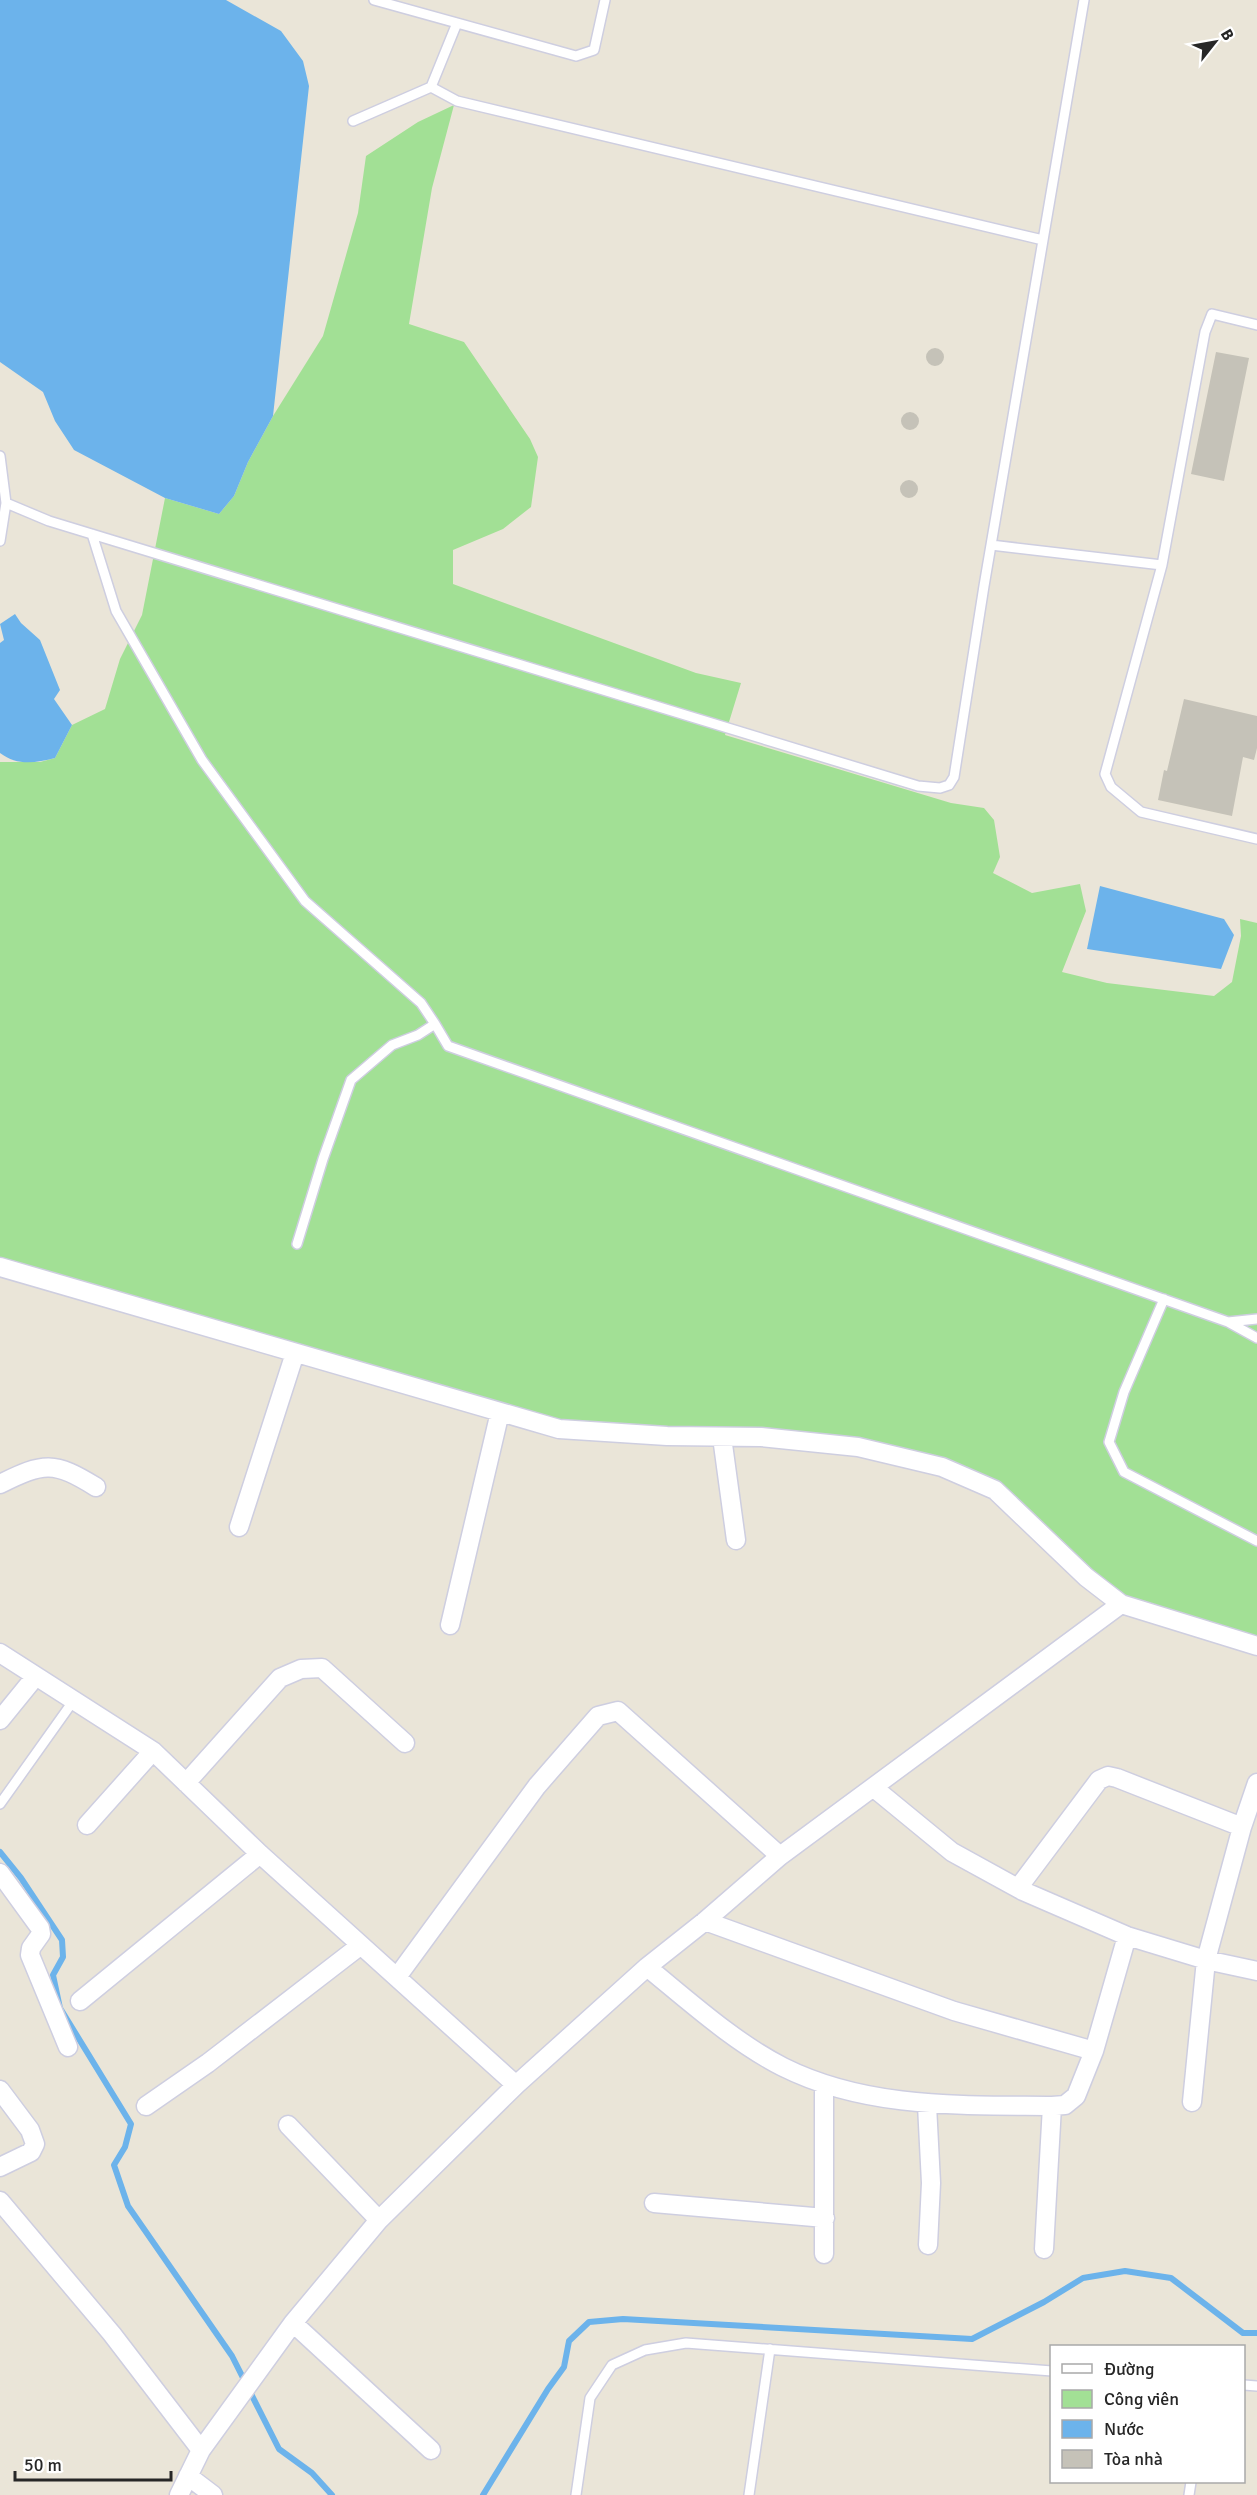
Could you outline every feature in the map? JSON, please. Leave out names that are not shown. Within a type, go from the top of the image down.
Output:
[{"type":"street","points":[[0,1267],[559,1429],[667,1436],[761,1437],[858,1447],[942,1467],[995,1490],[1086,1577],[1121,1605],[1257,1646]]},
{"type":"street","points":[[239,1527],[295,1353]]},
{"type":"street","points":[[450,1625],[500,1412]]},
{"type":"street","points":[[723,1437],[736,1540]]},
{"type":"street","points":[[0,1484],[25,1472],[55,1466],[96,1487]]},
{"type":"street","points":[[179,2495],[201,2450],[293,2323],[379,2220],[516,2085],[647,1967],[705,1921],[780,1856],[1121,1605]]},
{"type":"street","points":[[0,1653],[153,1750],[260,1854],[516,2085]]},
{"type":"street","points":[[186,1783],[280,1678],[301,1669],[322,1668],[405,1743]]},
{"type":"street","points":[[0,1720],[35,1677]]},
{"type":"street","points":[[397,1977],[537,1786],[598,1716],[618,1712],[780,1856]]},
{"type":"street","points":[[87,1826],[153,1750]]},
{"type":"street","points":[[1018,1888],[1099,1780],[1108,1776],[1242,1827]]},
{"type":"street","points":[[1192,2102],[1206,1960],[1242,1827],[1257,1783]]},
{"type":"street","points":[[874,1788],[952,1852],[1018,1888],[1126,1936],[1206,1960],[1257,1971]]},
{"type":"street","points":[[80,2001],[260,1854]]},
{"type":"street","points":[[0,1873],[40,1928],[41,1934],[30,1955],[68,2047]]},
{"type":"street","points":[[705,1921],[954,2011],[1094,2051]]},
{"type":"street","points":[[647,1967],[758,2053],[782,2067],[825,2085],[927,2105],[1052,2106],[1065,2105],[1076,2096],[1094,2051],[1126,1936]]},
{"type":"street","points":[[146,2106],[208,2063],[361,1945]]},
{"type":"street","points":[[824,2254],[825,2085]]},
{"type":"street","points":[[0,2090],[30,2130],[35,2144],[31,2152],[0,2167]]},
{"type":"street","points":[[927,2105],[931,2183],[928,2245]]},
{"type":"street","points":[[1044,2249],[1052,2106]]},
{"type":"street","points":[[288,2125],[379,2220]]},
{"type":"street","points":[[0,2201],[112,2334],[201,2450]]},
{"type":"street","points":[[654,2203],[825,2218]]},
{"type":"street","points":[[293,2323],[431,2450]]},
{"type":"street","points":[[188,2476],[213,2495]]},
{"type":"lane","points":[[374,0],[576,56],[594,50],[605,0]]},
{"type":"lane","points":[[6,503],[49,521],[918,786],[940,788],[949,785],[954,777],[1084,0]]},
{"type":"lane","points":[[353,121],[431,87],[457,23]]},
{"type":"lane","points":[[431,87],[457,101],[1043,240]]},
{"type":"lane","points":[[1257,325],[1212,314],[1205,332],[1162,566],[1105,774],[1110,787],[1141,812],[1257,839]]},
{"type":"lane","points":[[0,456],[6,503],[0,541]]},
{"type":"lane","points":[[92,534],[116,611],[202,760],[305,901],[421,1003],[448,1046],[1228,1322],[1257,1338]]},
{"type":"lane","points":[[991,545],[1162,566]]},
{"type":"lane","points":[[297,1244],[322,1159],[351,1080],[392,1045],[418,1035],[435,1024]]},
{"type":"lane","points":[[1164,1299],[1124,1392],[1109,1442],[1124,1472],[1257,1541]]},
{"type":"lane","points":[[1228,1322],[1257,1319]]},
{"type":"lane","points":[[0,1804],[74,1700]]},
{"type":"lane","points":[[576,2495],[590,2398],[612,2365],[645,2350],[686,2343],[1050,2371]]},
{"type":"lane","points":[[749,2495],[770,2349]]},
{"type":"green space","points":[[454,105],[432,188],[409,324],[464,342],[530,439],[538,457],[531,507],[503,529],[453,550],[453,584],[696,673],[741,683],[725,735],[951,803],[984,808],[994,820],[1000,857],[993,873],[1032,893],[1080,884],[1086,911],[1062,972],[1107,983],[1214,996],[1232,982],[1241,936],[1240,919],[1257,923],[1257,1638],[1124,1599],[944,1460],[639,1427],[560,1421],[0,1259],[0,762],[40,762],[55,758],[72,725],[105,709],[120,659],[142,615],[165,498],[219,514],[234,496],[248,462],[273,416],[323,336],[358,213],[366,156],[418,122]]},
{"type":"water","points":[[0,0],[226,0],[281,31],[303,61],[309,86],[273,416],[248,462],[234,496],[219,514],[165,498],[74,450],[55,421],[43,392],[0,362]]},
{"type":"water","points":[[15,614],[21,623],[40,640],[60,690],[54,699],[72,725],[55,758],[20,762],[0,753],[0,643],[4,640],[0,624]]},
{"type":"water","points":[[1100,886],[1224,919],[1234,935],[1221,969],[1087,949]]},
{"type":"building","points":[[935,348],[941,351],[944,357],[941,363],[935,366],[929,363],[926,357],[929,351]]},
{"type":"building","points":[[1216,352],[1249,358],[1224,481],[1191,474]]},
{"type":"building","points":[[910,412],[916,415],[919,421],[916,427],[910,430],[904,427],[901,421],[904,415]]},
{"type":"building","points":[[909,480],[915,483],[918,489],[915,495],[909,498],[903,495],[900,489],[903,483]]},
{"type":"building","points":[[1184,699],[1257,716],[1257,748],[1254,760],[1243,757],[1232,816],[1158,800]]},
{"type":"waterway","points":[[0,1852],[21,1878],[62,1940],[63,1957],[53,1975],[60,2008],[131,2124],[125,2147],[114,2165],[128,2206],[232,2356],[279,2449],[312,2473],[332,2495]]},
{"type":"waterway","points":[[483,2495],[564,2367],[569,2341],[589,2322],[623,2319],[972,2339],[1044,2302],[1083,2278],[1125,2271],[1171,2278],[1243,2333],[1257,2333]]}]
